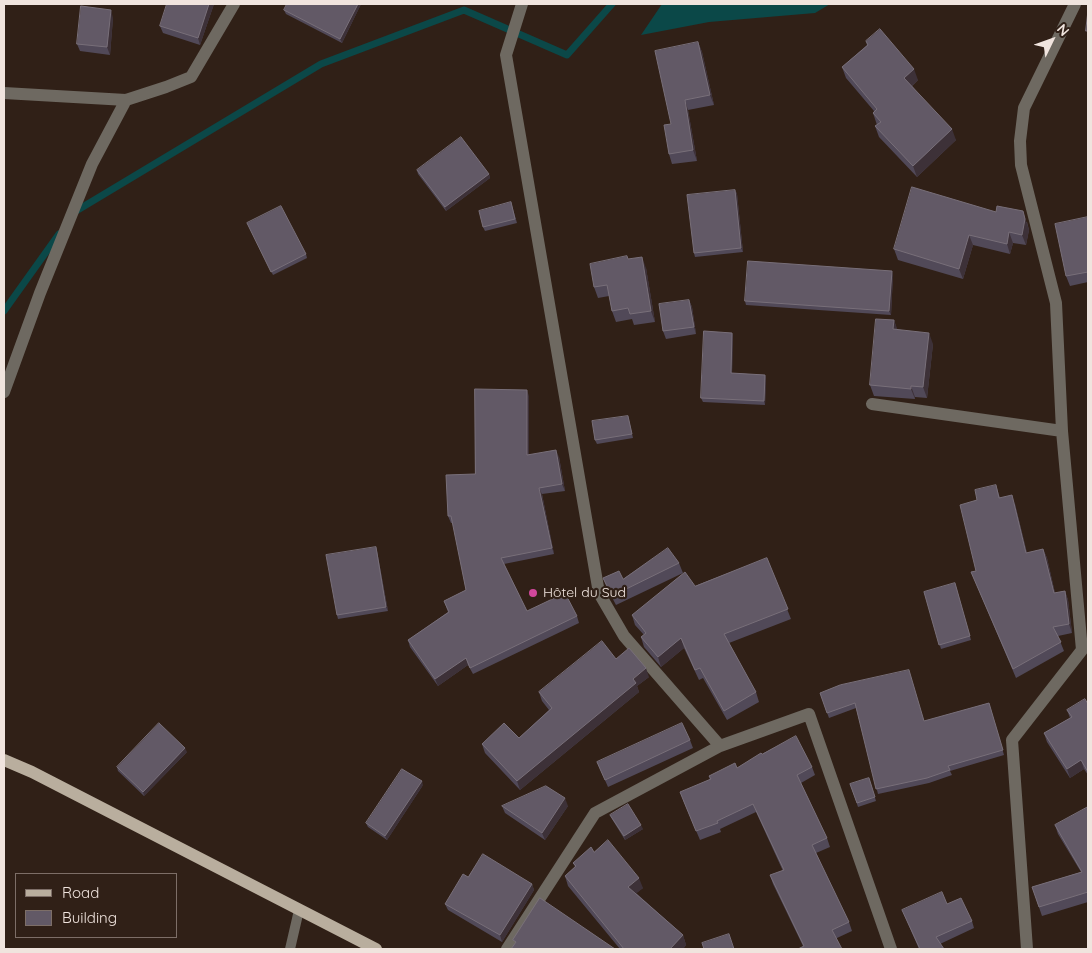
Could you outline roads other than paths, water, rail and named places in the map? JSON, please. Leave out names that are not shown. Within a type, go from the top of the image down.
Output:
[{"type":"main road","points":[[4,760],[376,949]]},
{"type":"street","points":[[4,93],[126,100],[191,77],[234,4]]},
{"type":"street","points":[[522,4],[506,56],[599,593],[624,636],[720,746]]},
{"type":"street","points":[[1026,949],[1012,740],[1082,650],[1062,431],[1056,303],[1021,165],[1020,141],[1024,108],[1075,4]]},
{"type":"street","points":[[4,392],[40,293],[92,164],[126,100]]},
{"type":"street","points":[[872,404],[1062,431]]},
{"type":"street","points":[[507,949],[595,813],[720,746],[809,714],[891,949]]},
{"type":"lane","points":[[290,949],[299,910]]},
{"type":"water","points":[[662,4],[830,4],[815,13],[709,22],[641,35]]},
{"type":"waterway","points":[[76,211],[321,64],[464,10],[567,55],[612,4]]},
{"type":"waterway","points":[[4,311],[59,234]]},
{"type":"place","name":"Hôtel du Sud","points":[[533,593]]}]
